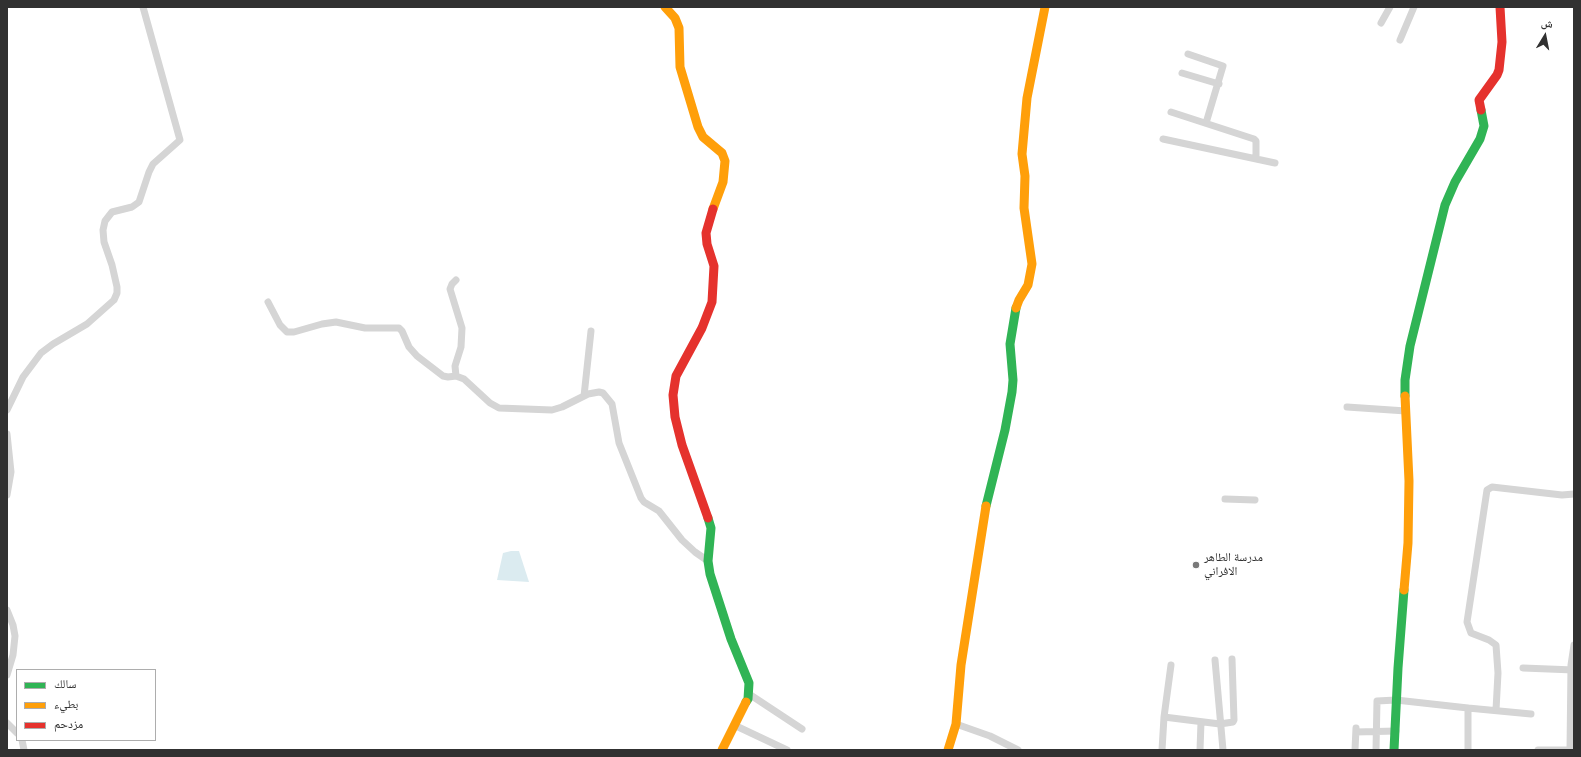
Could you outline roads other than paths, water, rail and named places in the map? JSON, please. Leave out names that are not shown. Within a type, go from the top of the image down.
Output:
[{"type":"street","points":[[7,410],[23,377],[41,353],[87,324],[114,300],[117,293],[117,287],[112,265],[104,242],[103,230],[105,221],[112,212],[132,207],[139,202],[153,164],[180,140],[142,7]]},
{"type":"street","points":[[665,7],[675,18],[679,28],[678,54],[680,67],[698,127],[703,137],[722,153],[725,161],[723,182],[708,223],[706,233],[706,244],[714,266],[712,302],[702,328],[676,376],[673,395],[675,417],[682,445],[699,491],[710,528],[708,561],[712,581],[731,639],[749,683],[749,694],[746,704],[722,750]]},
{"type":"street","points":[[948,750],[956,724],[961,665],[984,518],[1005,430],[1013,386],[1010,344],[1013,322],[1019,300],[1028,285],[1032,264],[1024,208],[1025,176],[1022,154],[1027,98],[1045,7]]},
{"type":"street","points":[[1381,24],[1390,7]]},
{"type":"street","points":[[1400,40],[1414,7]]},
{"type":"street","points":[[1394,750],[1396,731],[1396,700],[1408,543],[1409,481],[1405,380],[1410,346],[1435,240],[1449,195],[1483,132],[1484,122],[1479,100],[1499,70],[1502,30],[1500,7]]},
{"type":"street","points":[[1188,54],[1223,66],[1219,84],[1206,124]]},
{"type":"street","points":[[1182,73],[1219,84]]},
{"type":"street","points":[[1170,112],[1254,139],[1256,141],[1256,159]]},
{"type":"street","points":[[1163,139],[1274,163]]},
{"type":"street","points":[[456,280],[450,289],[462,328],[460,347],[455,366],[456,376]]},
{"type":"street","points":[[268,302],[280,325],[287,332],[294,332],[322,324],[336,322],[364,328],[399,328],[414,354],[443,376],[456,376],[469,382],[490,404],[499,408],[552,410],[562,407],[584,396],[599,392],[603,393],[612,404],[619,443],[641,498],[644,502],[659,511],[682,540],[708,561]]},
{"type":"street","points":[[584,396],[590,331]]},
{"type":"street","points":[[1347,406],[1406,411]]},
{"type":"street","points":[[7,434],[11,472],[7,495]]},
{"type":"street","points":[[1496,710],[1498,674],[1496,645],[1489,640],[1471,633],[1467,622],[1487,490],[1492,487],[1562,495],[1574,494]]},
{"type":"street","points":[[1225,499],[1255,500]]},
{"type":"street","points":[[7,610],[13,625],[15,636],[13,655],[7,675]]},
{"type":"street","points":[[1538,750],[1570,750],[1574,645]]},
{"type":"street","points":[[1215,660],[1223,750]]},
{"type":"street","points":[[1164,717],[1220,724],[1233,722],[1232,660]]},
{"type":"street","points":[[1162,750],[1164,717],[1172,665]]},
{"type":"street","points":[[1523,668],[1572,670]]},
{"type":"street","points":[[749,694],[802,729]]},
{"type":"street","points":[[1376,750],[1377,701],[1396,700],[1531,714]]},
{"type":"street","points":[[1468,708],[1468,750]]},
{"type":"street","points":[[1200,750],[1201,722]]},
{"type":"street","points":[[7,723],[16,732]]},
{"type":"street","points":[[956,724],[990,736],[1018,750]]},
{"type":"street","points":[[734,725],[787,750]]},
{"type":"street","points":[[1355,750],[1356,730],[1376,733],[1396,731]]},
{"type":"place","name":"مدرسة الطاهر الافراني","points":[[1196,565]]}]
